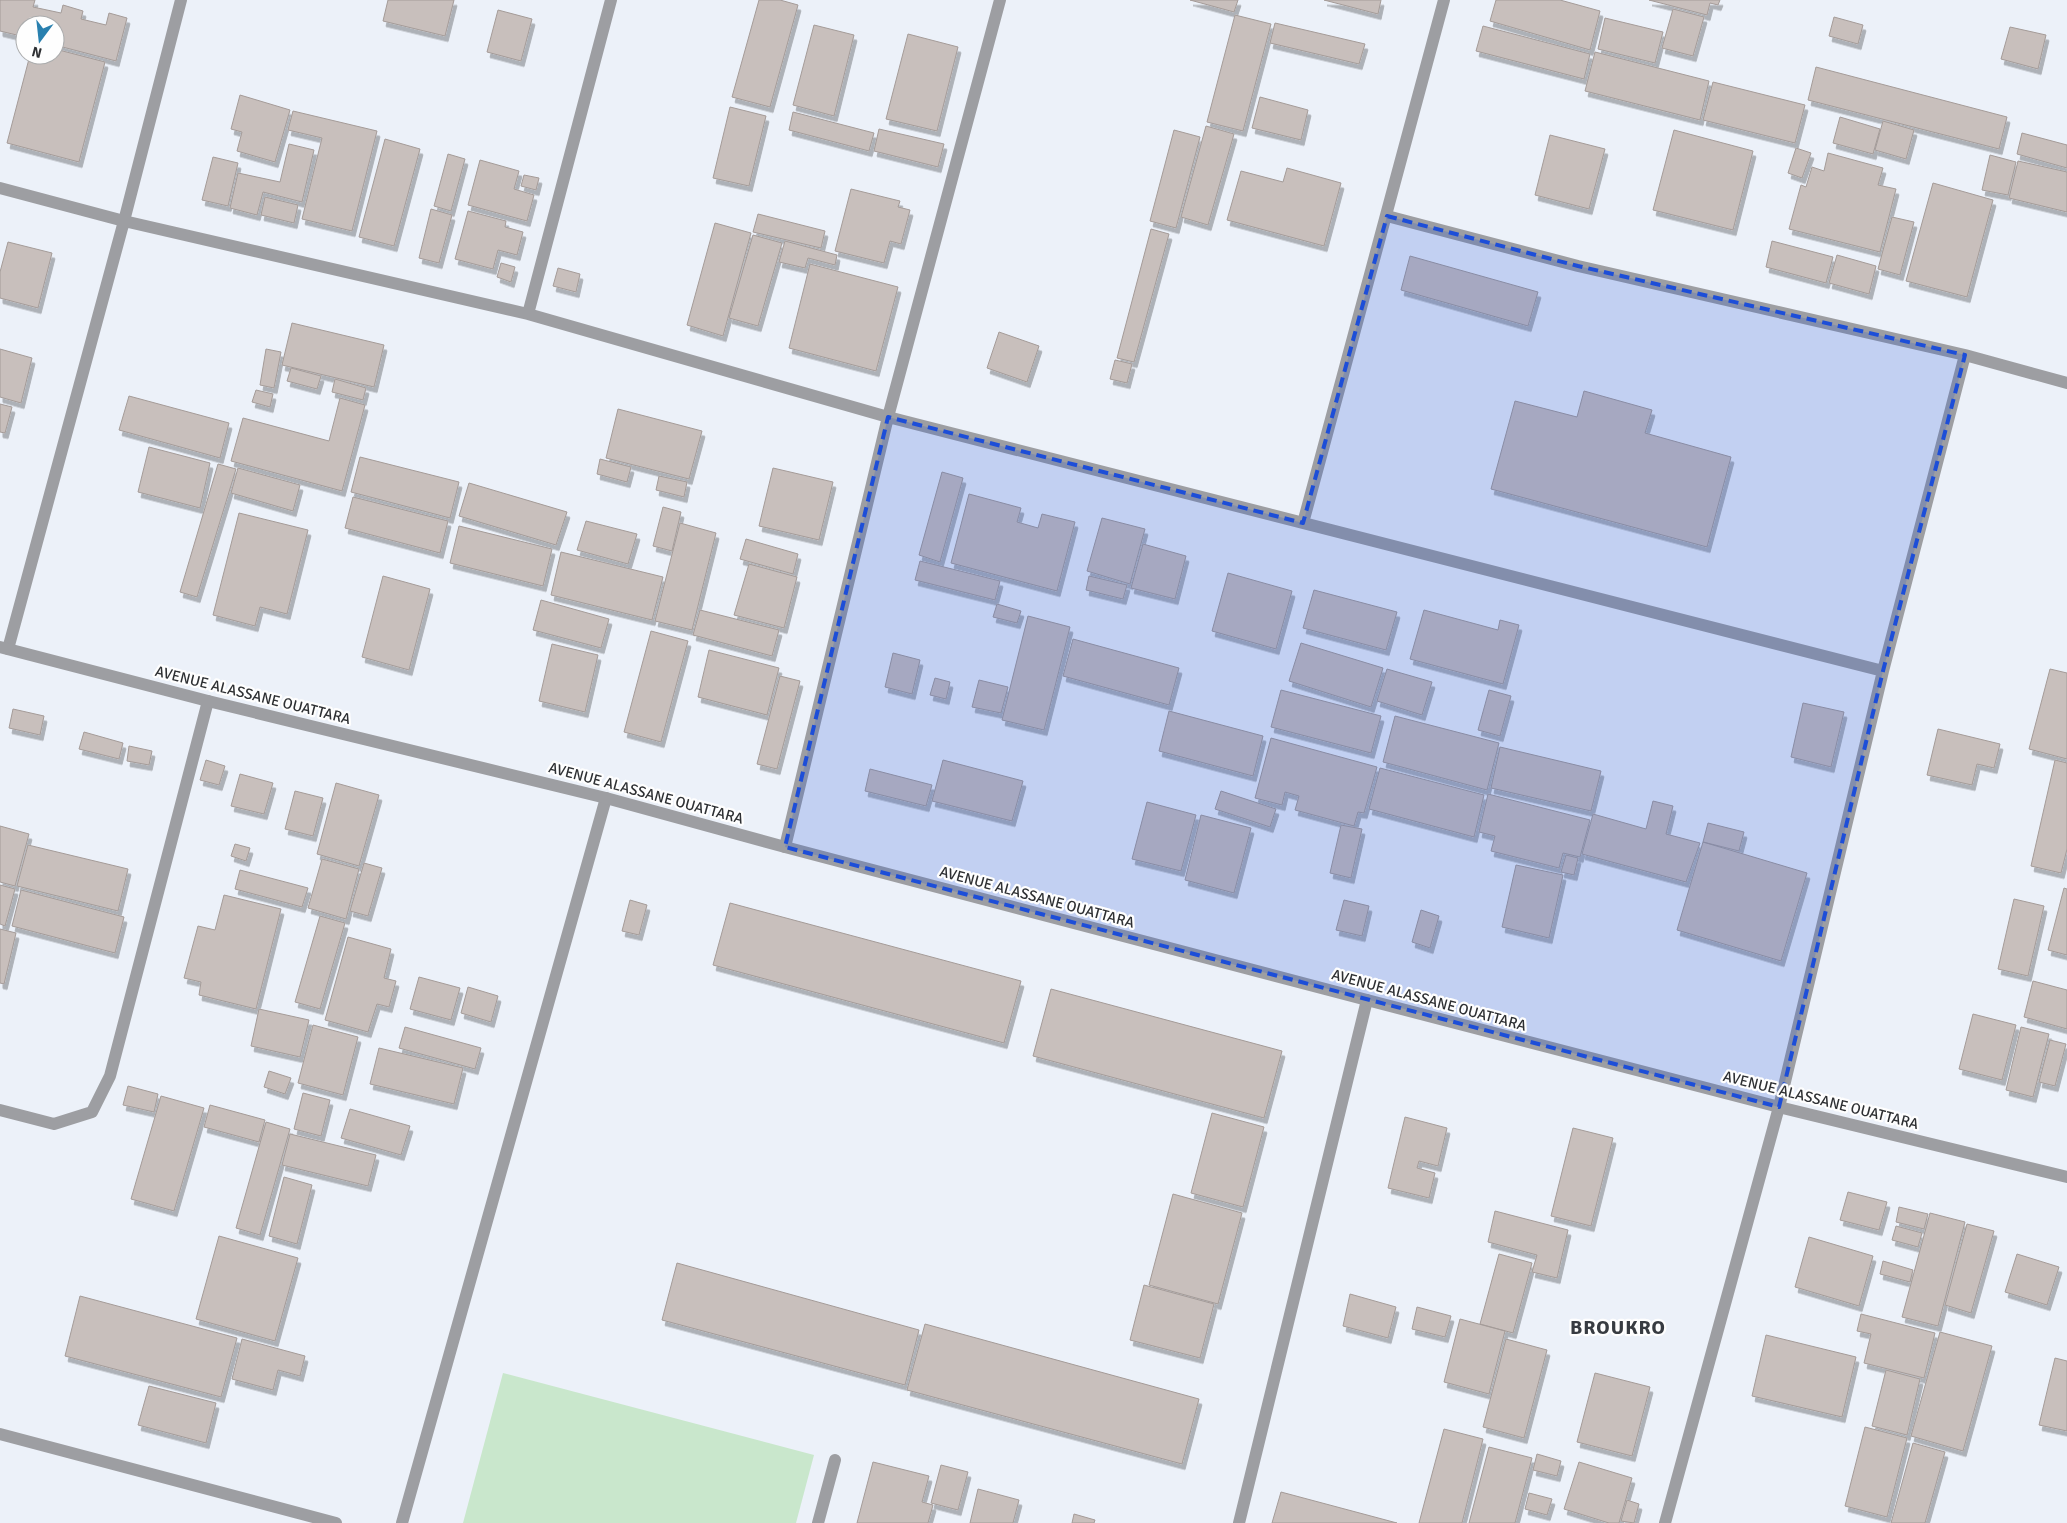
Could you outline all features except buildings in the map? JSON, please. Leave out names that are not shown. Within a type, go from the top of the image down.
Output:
[{"type":"street","points":[[4,648],[124,221],[181,0]]},
{"type":"street","points":[[528,314],[611,0]]},
{"type":"street","points":[[785,847],[888,417],[1000,0]]},
{"type":"street","points":[[1303,523],[1444,0]]},
{"type":"street","points":[[0,188],[124,221],[528,314],[888,417],[1883,671]]},
{"type":"street","points":[[1387,216],[1578,266],[1965,355],[2067,383]]},
{"type":"street","points":[[1665,1523],[1779,1107],[1883,671],[1965,355]]},
{"type":"street","name":"AVENUE ALASSANE OUATTARA","points":[[4,648],[208,701],[606,798],[1366,1000],[1779,1107],[2067,1177]]},
{"type":"street","points":[[0,1110],[54,1124],[92,1112],[110,1076],[208,701]]},
{"type":"street","points":[[402,1523],[606,798]]},
{"type":"street","points":[[1239,1523],[1366,1000]]},
{"type":"street","points":[[0,1434],[336,1523]]},
{"type":"street","points":[[818,1523],[835,1460]]},
{"type":"highlighted area","points":[[1387,216],[1578,266],[1965,355],[1883,671],[1779,1107],[785,847],[888,417],[1303,523]]},
{"type":"green space","points":[[503,1373],[814,1455],[796,1523],[463,1523]]},
{"type":"district","name":"BROUKRO","points":[[1618,1327]]}]
